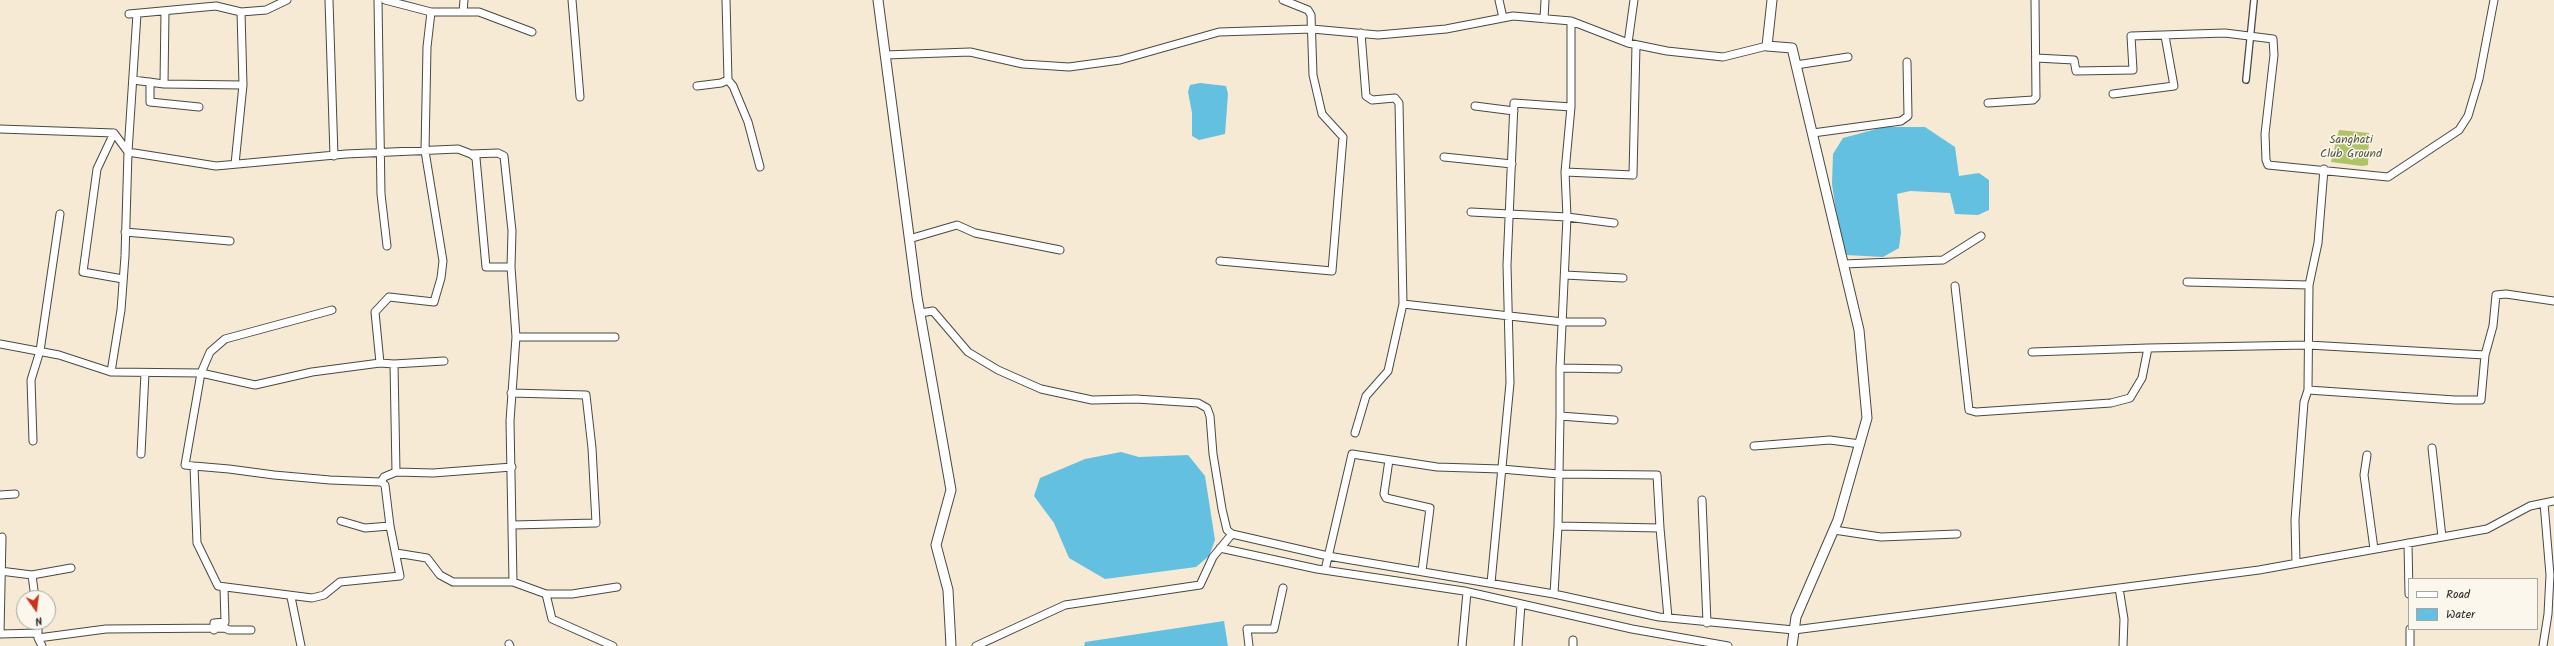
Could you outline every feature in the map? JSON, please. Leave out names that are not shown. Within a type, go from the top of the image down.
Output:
[{"type":"street","points":[[129,14],[216,6],[241,12],[266,10],[288,0]]},
{"type":"street","points":[[329,0],[334,156]]},
{"type":"street","points":[[378,0],[381,194],[387,246]]},
{"type":"street","points":[[385,0],[431,12],[479,12],[532,32]]},
{"type":"street","points":[[463,12],[464,0]]},
{"type":"street","points":[[572,0],[580,97]]},
{"type":"street","points":[[726,0],[728,80],[733,86],[748,122],[760,167]]},
{"type":"street","points":[[878,0],[920,313],[951,490],[936,545],[948,590],[951,646]]},
{"type":"street","points":[[1220,261],[1332,271],[1343,137],[1322,114],[1313,75],[1311,15],[1308,10],[1283,0]]},
{"type":"street","points":[[1499,0],[1502,18]]},
{"type":"street","points":[[1544,19],[1545,0]]},
{"type":"street","points":[[1628,43],[1634,0]]},
{"type":"street","points":[[1767,46],[1772,0]]},
{"type":"street","points":[[1988,103],[2033,100],[2037,91],[2035,0]]},
{"type":"street","points":[[2246,80],[2254,0]]},
{"type":"street","points":[[2036,58],[2074,60],[2076,71],[2133,70],[2131,36],[2225,33],[2273,39],[2274,55],[2265,134],[2266,160],[2268,165],[2324,169],[2388,177],[2459,130],[2468,116],[2479,79],[2494,0]]},
{"type":"street","points":[[164,84],[165,11]]},
{"type":"street","points":[[235,164],[243,85],[241,12]]},
{"type":"street","points":[[380,363],[375,312],[389,297],[434,302],[441,278],[443,261],[426,151],[427,47],[431,12]]},
{"type":"street","points":[[111,372],[121,310],[128,152],[137,14]]},
{"type":"street","points":[[885,55],[970,52],[1023,64],[1069,67],[1120,60],[1219,32],[1312,29],[1378,35],[1446,29],[1513,16],[1571,21],[1636,45],[1723,57],[1767,46],[1792,48],[1859,330],[1867,418],[1834,530],[1796,617],[1792,646]]},
{"type":"street","points":[[1554,594],[1558,526],[1560,368],[1567,217],[1565,172],[1571,107],[1571,21]]},
{"type":"street","points":[[1355,433],[1366,396],[1388,371],[1403,304],[1398,103],[1395,98],[1372,100],[1366,96],[1361,33]]},
{"type":"street","points":[[2113,94],[2174,86],[2165,36]]},
{"type":"street","points":[[1565,172],[1633,175],[1636,45]]},
{"type":"street","points":[[1796,65],[1848,58]]},
{"type":"street","points":[[1813,133],[1901,121],[1908,116],[1907,62]]},
{"type":"street","points":[[133,80],[164,84],[243,85]]},
{"type":"street","points":[[697,86],[721,83],[728,80]]},
{"type":"street","points":[[150,82],[150,102],[199,107]]},
{"type":"street","points":[[1491,583],[1510,384],[1507,265],[1514,103],[1571,107]]},
{"type":"street","points":[[1475,106],[1514,111]]},
{"type":"street","points":[[0,129],[114,133]]},
{"type":"street","points":[[114,133],[128,152],[216,166],[334,156],[381,155],[426,151],[458,150],[472,154],[498,153],[504,156],[512,231],[511,267],[516,337],[511,393],[513,582]]},
{"type":"street","points":[[114,133],[97,169],[83,272],[122,279]]},
{"type":"street","points":[[472,154],[476,158],[486,267],[511,267]]},
{"type":"street","points":[[1444,157],[1512,164]]},
{"type":"street","points":[[2296,563],[2295,520],[2304,402],[2308,390],[2309,285],[2318,244],[2324,169]]},
{"type":"street","points":[[1471,212],[1567,217],[1614,223]]},
{"type":"street","points":[[33,441],[31,380],[40,351],[60,214]]},
{"type":"street","points":[[909,239],[957,225],[975,233],[1060,250]]},
{"type":"street","points":[[125,232],[230,241]]},
{"type":"street","points":[[1844,264],[1943,260],[1981,236]]},
{"type":"street","points":[[1565,275],[1624,278]]},
{"type":"street","points":[[2187,282],[2309,285]]},
{"type":"street","points":[[1955,286],[1969,410],[1976,412],[2111,403],[2130,398],[2142,378],[2148,348]]},
{"type":"street","points":[[2308,390],[2455,400],[2481,400],[2485,355],[2492,326],[2496,295],[2506,294],[2554,301]]},
{"type":"street","points":[[1403,304],[1563,322],[1602,322]]},
{"type":"street","points":[[194,466],[198,543],[218,586],[291,597],[312,598],[324,595],[340,582],[349,580],[388,579],[400,576],[390,526],[385,485],[381,482],[330,480],[185,465],[201,374],[210,352],[225,339],[332,310]]},
{"type":"street","points":[[920,313],[933,311],[968,352],[998,370],[1041,388],[1092,400],[1136,400],[1198,403],[1207,408],[1210,416],[1213,454],[1225,524],[1232,534],[1328,556],[1554,594],[1668,618],[1707,623],[1794,630],[2119,588],[2296,563],[2487,529],[2530,506],[2554,501]]},
{"type":"street","points":[[516,337],[615,337]]},
{"type":"street","points":[[0,344],[59,355],[111,372],[201,374],[259,385],[312,372],[380,363],[394,364],[444,361]]},
{"type":"street","points":[[2032,352],[2308,345],[2485,355]]},
{"type":"street","points":[[394,364],[396,472]]},
{"type":"street","points":[[1560,368],[1618,369]]},
{"type":"street","points":[[141,454],[145,373]]},
{"type":"street","points":[[511,393],[586,395],[592,448],[596,523],[513,526]]},
{"type":"street","points":[[1560,416],[1614,420]]},
{"type":"street","points":[[1754,446],[1830,440],[1860,444]]},
{"type":"street","points":[[2432,448],[2442,537]]},
{"type":"street","points":[[1325,570],[1352,454],[1437,467],[1501,469],[1559,474],[1657,475],[1668,618]]},
{"type":"street","points":[[2367,455],[2364,475],[2374,549]]},
{"type":"street","points":[[1389,460],[1384,494],[1386,498],[1430,508],[1422,571]]},
{"type":"street","points":[[381,482],[384,478],[396,472],[433,473],[512,467]]},
{"type":"street","points":[[0,495],[15,494]]},
{"type":"street","points":[[1702,500],[1707,623]]},
{"type":"street","points":[[2542,646],[2548,614],[2552,575],[2544,503]]},
{"type":"street","points":[[341,521],[365,528],[390,526]]},
{"type":"street","points":[[1558,526],[1660,528]]},
{"type":"street","points":[[1834,530],[1881,537],[1957,534]]},
{"type":"street","points":[[976,646],[1065,604],[1200,585],[1213,557],[1232,534]]},
{"type":"street","points":[[2,537],[0,634],[38,636],[106,629],[214,630],[225,628],[229,630],[251,630]]},
{"type":"street","points":[[2408,543],[2409,578]]},
{"type":"street","points":[[1220,548],[1325,570],[1467,592],[1632,629],[1728,646]]},
{"type":"street","points":[[396,553],[427,558],[440,575],[453,582],[513,582],[546,594],[572,594],[617,587]]},
{"type":"street","points":[[1,571],[32,575],[71,568]]},
{"type":"street","points":[[32,575],[35,590]]},
{"type":"street","points":[[214,630],[214,623],[225,622],[224,588]]},
{"type":"street","points":[[1249,646],[1247,629],[1274,629],[1283,588]]},
{"type":"street","points":[[2119,588],[2124,619],[2123,646]]},
{"type":"street","points":[[1462,646],[1467,592]]},
{"type":"street","points":[[546,594],[552,619],[612,646]]},
{"type":"street","points":[[291,597],[301,646]]},
{"type":"street","points":[[1518,646],[1521,604]]},
{"type":"street","points":[[38,630],[38,636],[42,646]]},
{"type":"street","points":[[2410,630],[2410,646]]},
{"type":"green space","name":"Sanghati Club Ground","points":[[2339,130],[2369,133],[2368,165],[2362,166],[2331,162]]},
{"type":"water","points":[[1200,83],[1226,86],[1228,94],[1225,134],[1199,140],[1192,136],[1192,113],[1188,92],[1190,85]]},
{"type":"water","points":[[1884,127],[1925,127],[1955,147],[1959,176],[1979,173],[1989,180],[1989,210],[1978,215],[1955,214],[1950,193],[1910,191],[1897,194],[1901,232],[1899,248],[1883,257],[1846,255],[1840,239],[1832,184],[1833,154],[1843,138]]},
{"type":"water","points":[[1121,452],[1139,457],[1188,455],[1205,476],[1215,540],[1209,556],[1196,567],[1105,579],[1069,558],[1054,523],[1034,496],[1040,478],[1085,459]]},
{"type":"water","points":[[1224,621],[1228,646],[1084,646],[1085,642]]}]
